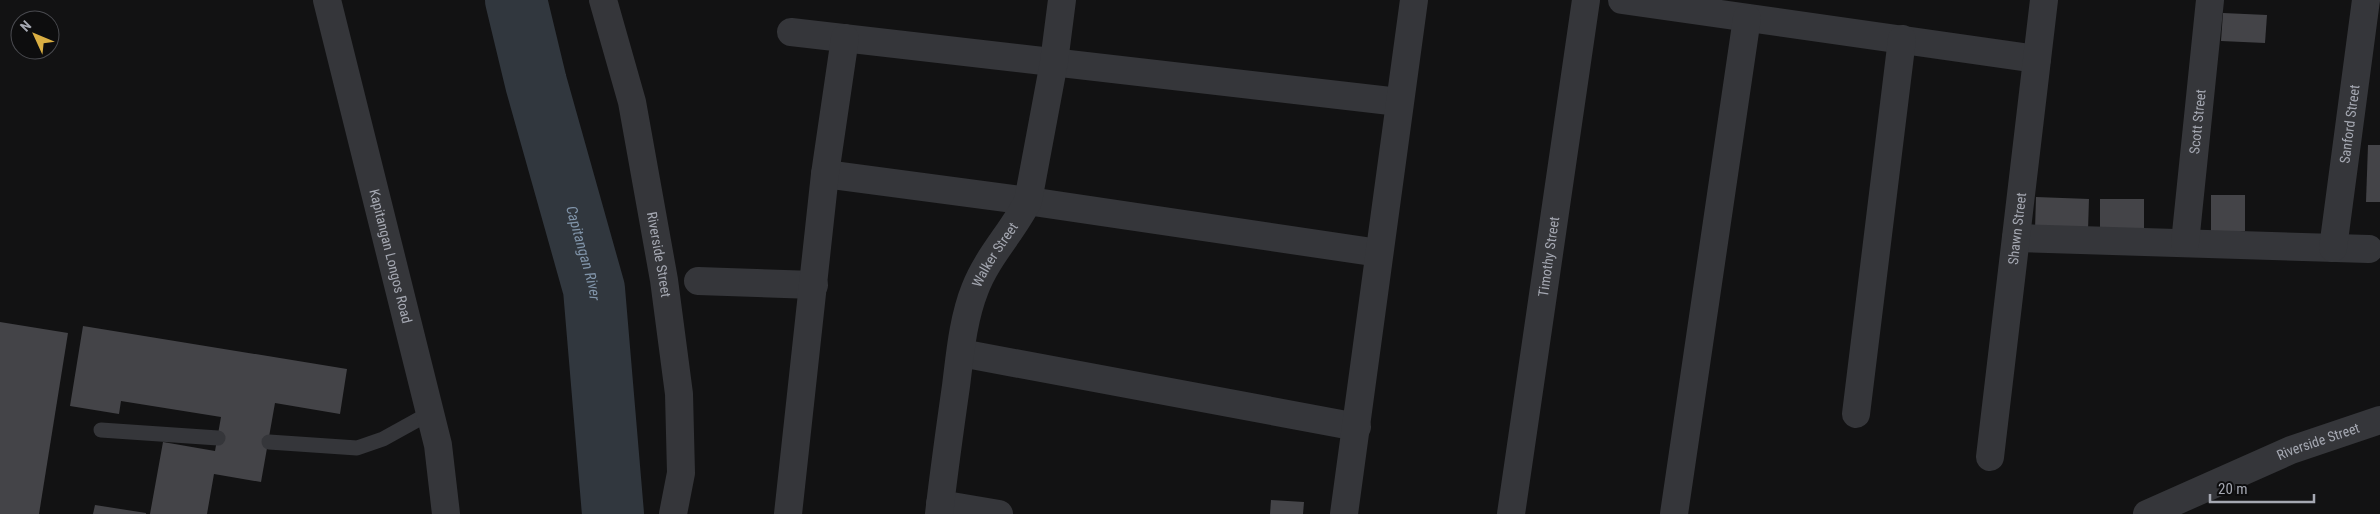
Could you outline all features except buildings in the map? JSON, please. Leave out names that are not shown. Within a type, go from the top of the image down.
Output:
[{"type":"street","name":"Kapitangan Longos Road","points":[[327,0],[438,445],[446,514]]},
{"type":"street","name":"Riverside Street","points":[[603,0],[632,102],[666,299],[679,394],[680,473],[673,514]]},
{"type":"street","name":"Walker Street","points":[[939,509],[961,353],[970,306],[975,287],[988,264],[1018,222],[1028,201],[1054,62],[1062,0]]},
{"type":"street","points":[[1344,514],[1414,0]]},
{"type":"street","name":"Timothy Street","points":[[1511,514],[1586,0]]},
{"type":"street","points":[[1622,0],[2037,58]]},
{"type":"street","name":"Shawn Street","points":[[1990,457],[2044,0]]},
{"type":"street","name":"Scott Street","points":[[2185,243],[2210,0]]},
{"type":"street","name":"Sanford Street","points":[[2334,248],[2366,0]]},
{"type":"street","points":[[1674,514],[1747,18]]},
{"type":"street","points":[[791,32],[1399,102]]},
{"type":"street","points":[[788,514],[826,174],[845,38]]},
{"type":"street","points":[[1856,414],[1902,39]]},
{"type":"street","points":[[826,174],[1028,201],[1379,253]]},
{"type":"street","points":[[2016,238],[2369,249]]},
{"type":"street","points":[[698,281],[814,286]]},
{"type":"street","points":[[961,353],[1357,427]]},
{"type":"street","name":"Riverside Street","points":[[2147,514],[2291,450],[2380,420]]},
{"type":"street","points":[[939,509],[999,514]]},
{"type":"lane","points":[[269,442],[358,448],[383,439],[430,414]]},
{"type":"lane","points":[[102,430],[218,438]]},
{"type":"waterway","name":"Capitangan River","points":[[516,0],[536,83],[594,289],[613,514]]}]
